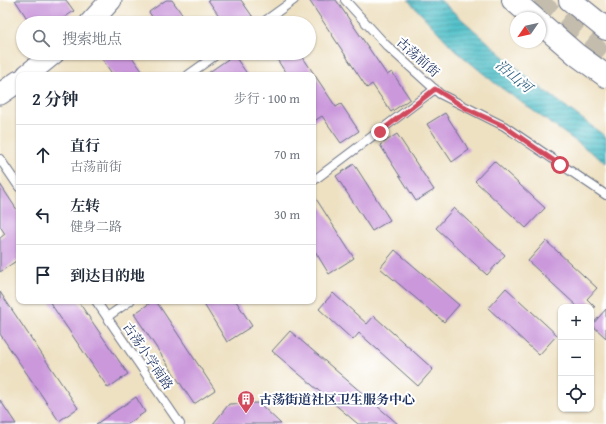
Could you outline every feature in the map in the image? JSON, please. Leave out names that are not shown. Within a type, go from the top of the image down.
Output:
[{"type":"main road","points":[[513,0],[527,12]]},
{"type":"main road","points":[[570,0],[606,29]]},
{"type":"main road","points":[[546,28],[577,55],[606,76]]},
{"type":"street","points":[[96,16],[111,0]]},
{"type":"street","points":[[31,72],[45,60]]},
{"type":"street","points":[[0,94],[16,83]]},
{"type":"lane","points":[[272,16],[294,0]]},
{"type":"lane","name":"古荡前街","points":[[345,0],[386,45],[435,89],[467,109],[504,126],[606,195]]},
{"type":"lane","points":[[192,72],[209,60]]},
{"type":"lane","points":[[316,179],[435,89]]},
{"type":"lane","points":[[0,159],[16,183]]},
{"type":"lane","name":"古荡小学南路","points":[[98,304],[180,424]]},
{"type":"lane","points":[[107,317],[126,304]]},
{"type":"water","name":"沿山河","points":[[408,0],[440,0],[533,82],[606,137],[606,163],[496,84],[455,50]]},
{"type":"building","points":[[15,0],[66,0],[74,11],[66,16],[25,16]]},
{"type":"building","points":[[166,0],[172,0],[183,16],[152,16],[149,12]]},
{"type":"building","points":[[208,0],[241,0],[252,16],[219,16]]},
{"type":"building","points":[[309,0],[336,0],[387,75],[392,72],[410,99],[391,112],[372,84],[367,88]]},
{"type":"building","points":[[103,60],[134,60],[143,72],[111,72]]},
{"type":"building","points":[[227,60],[238,60],[246,72],[209,72]]},
{"type":"building","points":[[277,60],[305,60],[313,72],[285,72]]},
{"type":"building","points":[[316,77],[336,107],[341,104],[359,131],[341,143],[322,116],[316,120]]},
{"type":"building","points":[[445,113],[469,150],[452,162],[427,124]]},
{"type":"building","points":[[397,134],[434,190],[416,201],[380,145]]},
{"type":"building","points":[[494,161],[545,208],[526,228],[475,181]]},
{"type":"building","points":[[354,164],[390,220],[372,231],[336,176]]},
{"type":"building","points":[[0,184],[16,208],[16,261],[0,272],[0,238],[5,234],[0,226]]},
{"type":"building","points":[[316,199],[354,258],[329,274],[316,253]]},
{"type":"building","points":[[454,208],[505,255],[487,275],[436,228]]},
{"type":"building","points":[[546,241],[597,288],[587,299],[592,304],[575,304],[528,261]]},
{"type":"building","points":[[395,250],[459,305],[444,322],[380,268]]},
{"type":"building","points":[[506,288],[557,335],[539,355],[488,308]]},
{"type":"building","points":[[0,292],[78,408],[59,421],[0,334]]},
{"type":"building","points":[[333,293],[367,324],[374,316],[433,369],[418,386],[359,333],[353,340],[319,309]]},
{"type":"building","points":[[51,304],[80,304],[128,374],[108,388]]},
{"type":"building","points":[[149,304],[158,304],[215,390],[194,404],[134,314]]},
{"type":"building","points":[[204,304],[238,304],[252,326],[227,342]]},
{"type":"building","points":[[606,309],[606,338],[594,327],[594,323]]},
{"type":"building","points":[[290,331],[398,424],[358,424],[272,351]]},
{"type":"building","points":[[136,397],[145,412],[128,424],[96,424]]},
{"type":"building","points":[[0,400],[16,424],[0,424]]},
{"type":"building","name":"古荡街道社区卫生服务中心","points":[[259,403],[281,424],[213,424],[229,404]]},
{"type":"tunnel","points":[[535,0],[606,58]]},
{"type":"place","name":"古荡街道社区卫生服务中心","points":[[246,414]]},
{"type":"route","points":[[380,132],[435,89],[440,94],[467,109],[504,126],[560,165]]}]
